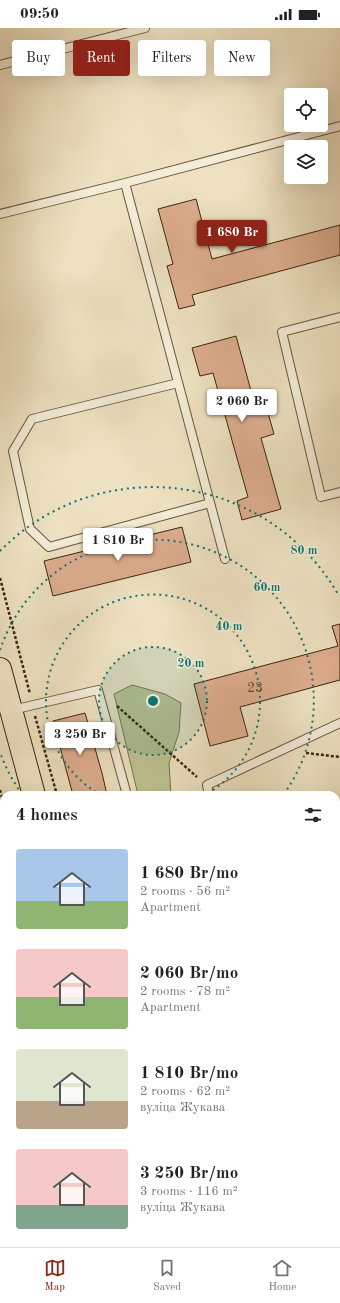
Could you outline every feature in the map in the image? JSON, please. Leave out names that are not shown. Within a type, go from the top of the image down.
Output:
[{"type":"main road","points":[[0,669],[33,791]]},
{"type":"lane","points":[[0,65],[144,28]]},
{"type":"lane","points":[[0,214],[125,184],[340,126]]},
{"type":"lane","points":[[125,184],[225,559]]},
{"type":"lane","points":[[340,317],[282,332],[321,497],[340,492]]},
{"type":"lane","points":[[178,383],[32,419],[13,451],[30,529],[49,547],[210,503]]},
{"type":"lane","points":[[11,710],[98,690],[126,791]]},
{"type":"lane","points":[[209,791],[207,785],[340,723]]},
{"type":"path","points":[[0,578],[32,705],[56,791]]},
{"type":"path","points":[[98,690],[207,785]]},
{"type":"path","points":[[280,750],[340,757]]},
{"type":"green space","points":[[132,685],[165,694],[181,703],[179,732],[169,763],[171,791],[137,791],[114,694]]},
{"type":"building","points":[[196,199],[212,259],[340,225],[340,255],[192,295],[195,305],[179,309],[167,266],[173,264],[158,209]]},
{"type":"building","points":[[236,336],[256,409],[266,406],[274,434],[261,438],[281,509],[242,520],[237,501],[248,497],[213,373],[200,376],[192,348]]},
{"type":"building","points":[[182,527],[191,562],[53,596],[44,561]]},
{"type":"building","points":[[340,624],[340,680],[240,707],[248,736],[210,746],[194,684],[338,646],[332,626]]},
{"type":"building","points":[[85,713],[106,791],[72,791],[53,721]]}]
